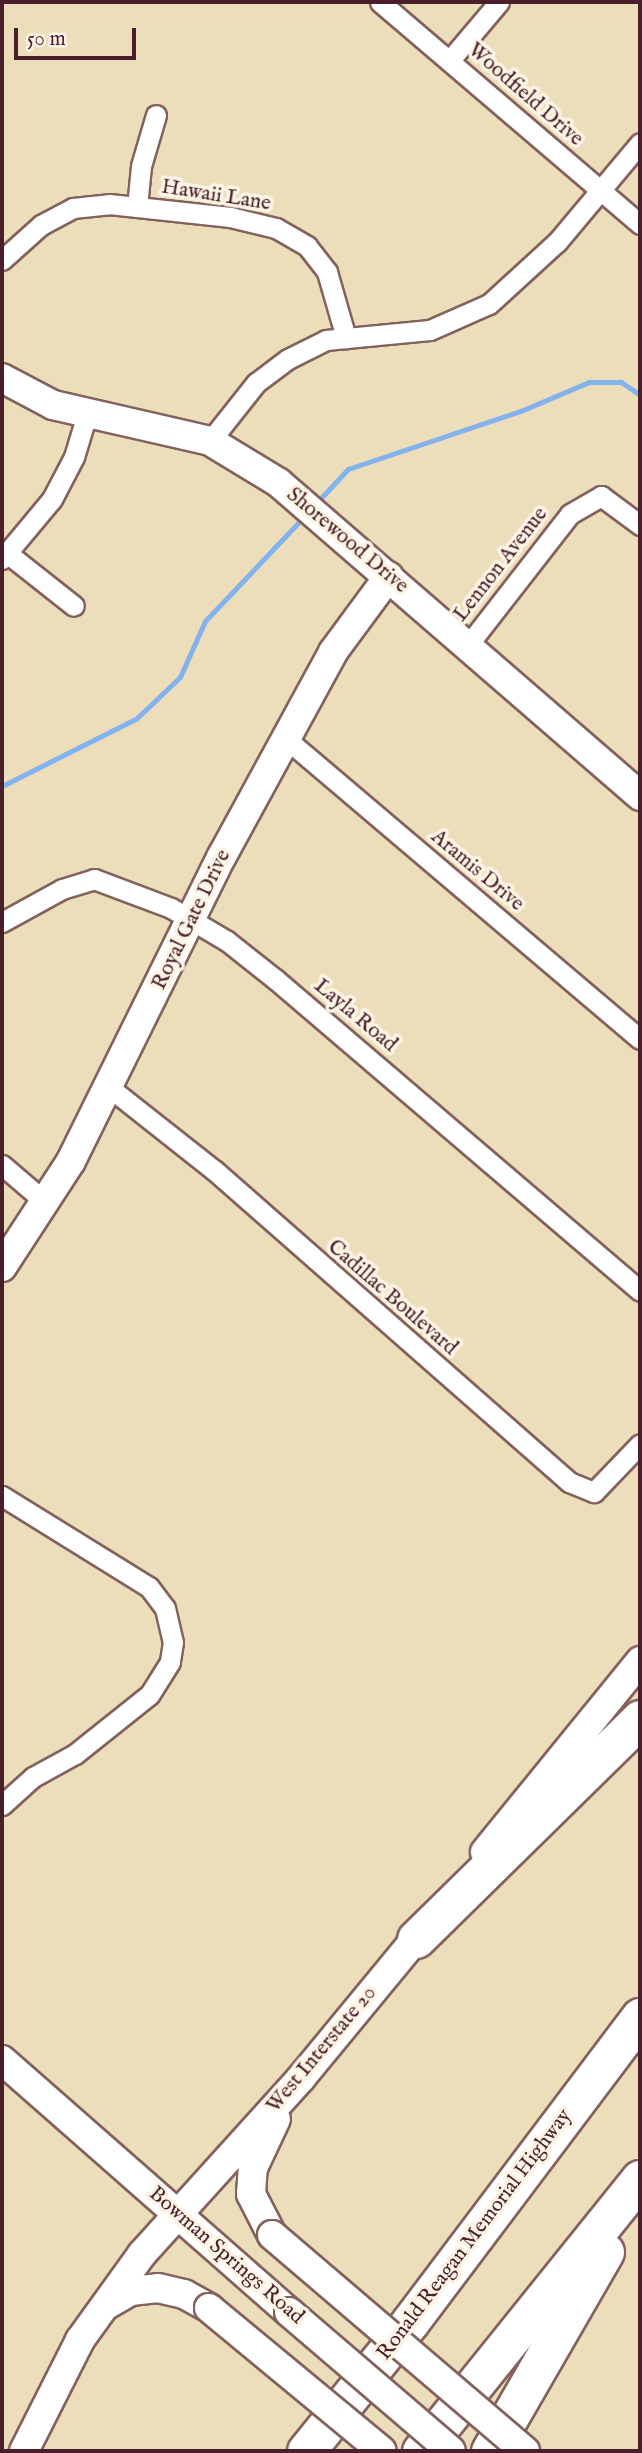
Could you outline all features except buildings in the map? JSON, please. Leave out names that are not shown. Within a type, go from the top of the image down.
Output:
[{"type":"highway","points":[[416,1939],[640,1719]]},
{"type":"highway","name":"Ronald Reagan Memorial Highway","points":[[306,2451],[410,2322],[640,2017]]},
{"type":"highway","points":[[421,2451],[640,2179]]},
{"type":"highway","points":[[490,2451],[640,2190]]},
{"type":"street","name":"Woodfield Drive","points":[[380,2],[640,224]]},
{"type":"street","points":[[450,60],[499,2]]},
{"type":"street","name":"Hawaii Lane","points":[[137,207],[141,166],[156,116]]},
{"type":"street","points":[[210,441],[267,375],[326,340],[430,330],[489,304],[557,242],[640,144]]},
{"type":"street","name":"Hawaii Lane","points":[[2,260],[41,225],[73,208],[109,204],[230,217],[276,228],[307,246],[327,272],[346,338]]},
{"type":"street","name":"Shorewood Drive","points":[[2,378],[53,405],[210,441],[279,482],[640,796]]},
{"type":"street","points":[[74,606],[4,556],[52,499],[74,457],[87,414]]},
{"type":"street","name":"Lennon Avenue","points":[[468,645],[570,514],[601,496],[640,525]]},
{"type":"street","name":"Royal Gate Drive","points":[[2,1267],[110,1088],[285,738],[333,652],[389,576]]},
{"type":"street","name":"Aramis Drive","points":[[285,738],[640,1040]]},
{"type":"street","name":"Layla Road","points":[[2,922],[62,889],[94,879],[127,888],[193,920],[275,979],[640,1291]]},
{"type":"street","name":"Cadillac Boulevard","points":[[110,1088],[214,1170],[569,1482],[594,1492],[640,1444]]},
{"type":"street","points":[[2,1166],[44,1201]]},
{"type":"street","points":[[2,1496],[149,1587],[165,1608],[173,1642],[170,1662],[149,1696],[75,1754],[33,1777],[2,1805]]},
{"type":"street","name":"West Interstate 20","points":[[24,2451],[80,2340],[175,2216],[301,2078],[640,1661]]},
{"type":"street","name":"Bowman Springs Road","points":[[2,2060],[175,2216],[451,2451]]},
{"type":"street","points":[[301,2078],[264,2139],[253,2168],[251,2194],[258,2216],[272,2235],[525,2451]]},
{"type":"street","points":[[105,2306],[131,2291],[158,2288],[184,2294],[209,2308],[382,2451]]},
{"type":"waterway","points":[[320,499],[348,469],[523,410],[589,382],[621,382],[640,395]]},
{"type":"waterway","points":[[2,786],[137,718],[180,677],[205,621],[298,523]]}]
